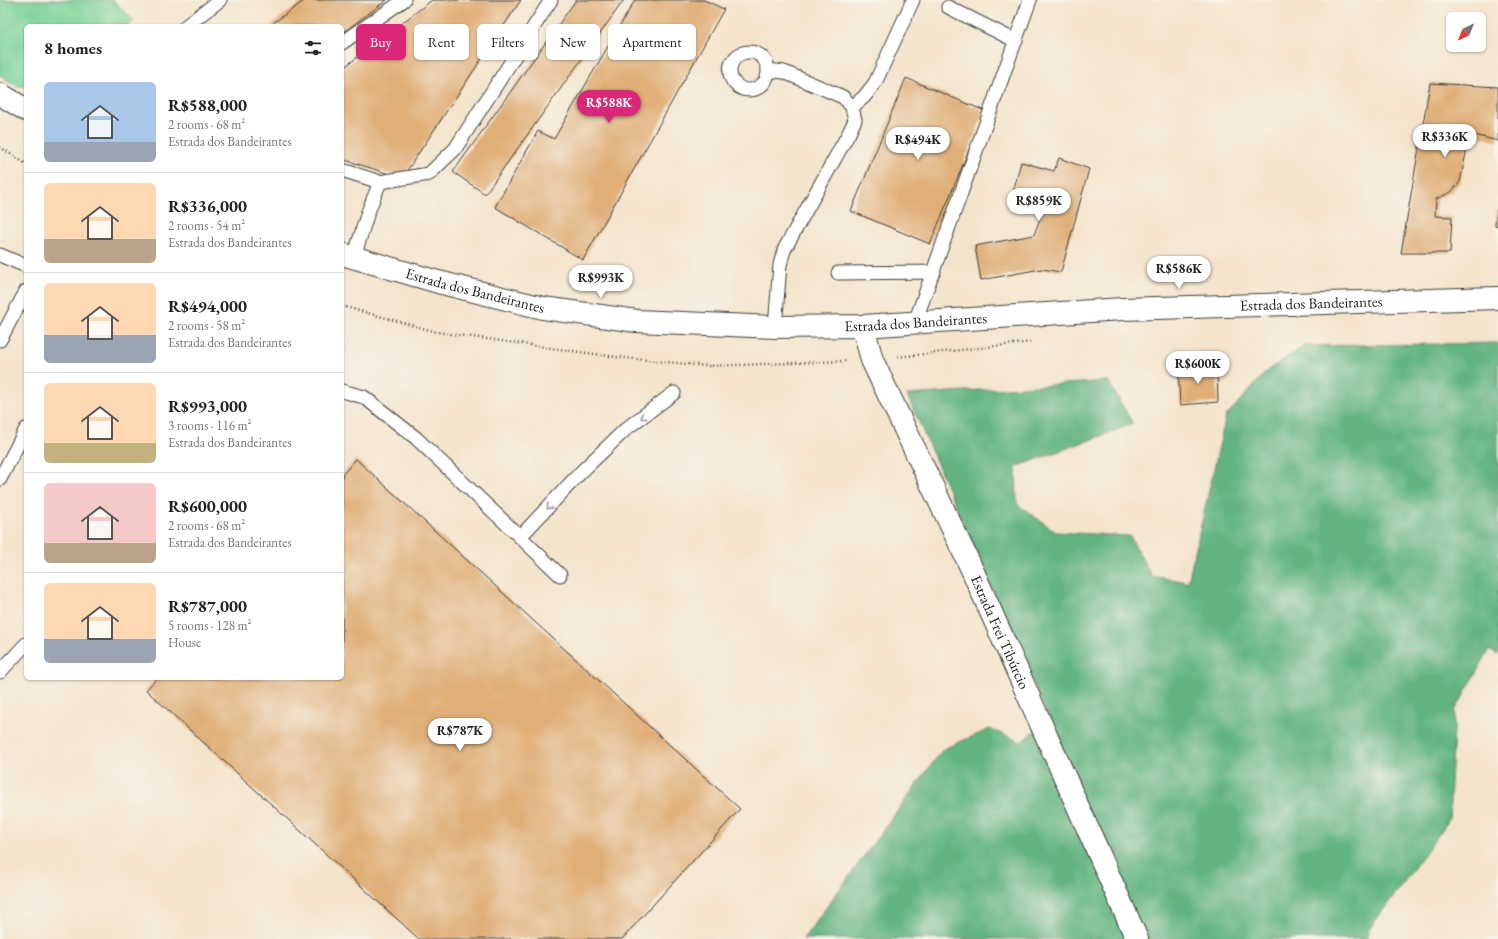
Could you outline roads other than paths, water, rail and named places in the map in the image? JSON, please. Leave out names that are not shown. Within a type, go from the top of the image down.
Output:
[{"type":"main road","points":[[0,94],[24,109]]},
{"type":"main road","name":"Estrada dos Bandeirantes","points":[[348,255],[438,282],[543,308],[636,321],[775,327],[863,326],[1122,309],[1498,298]]},
{"type":"main road","name":"Estrada Frei Tibúrcio","points":[[863,326],[872,360],[970,565],[1137,939]]},
{"type":"lane","points":[[189,24],[220,0]]},
{"type":"lane","points":[[344,42],[404,0]]},
{"type":"lane","points":[[344,171],[380,182],[429,174],[455,149],[550,0]]},
{"type":"lane","points":[[852,107],[864,97],[875,83],[913,0]]},
{"type":"lane","points":[[915,322],[1030,0]]},
{"type":"lane","points":[[948,7],[1016,40]]},
{"type":"lane","points":[[768,70],[784,72],[843,97],[852,107],[855,120],[784,250],[780,265],[775,327]]},
{"type":"lane","points":[[348,255],[380,182]]},
{"type":"lane","points":[[0,255],[24,265]]},
{"type":"lane","points":[[838,273],[934,272]]},
{"type":"lane","points":[[0,340],[24,295]]},
{"type":"lane","points":[[344,392],[364,397],[416,438],[560,575]]},
{"type":"lane","points":[[520,537],[580,473],[627,428],[674,393]]},
{"type":"lane","points":[[0,479],[24,433]]},
{"type":"lane","points":[[0,672],[24,646]]}]
